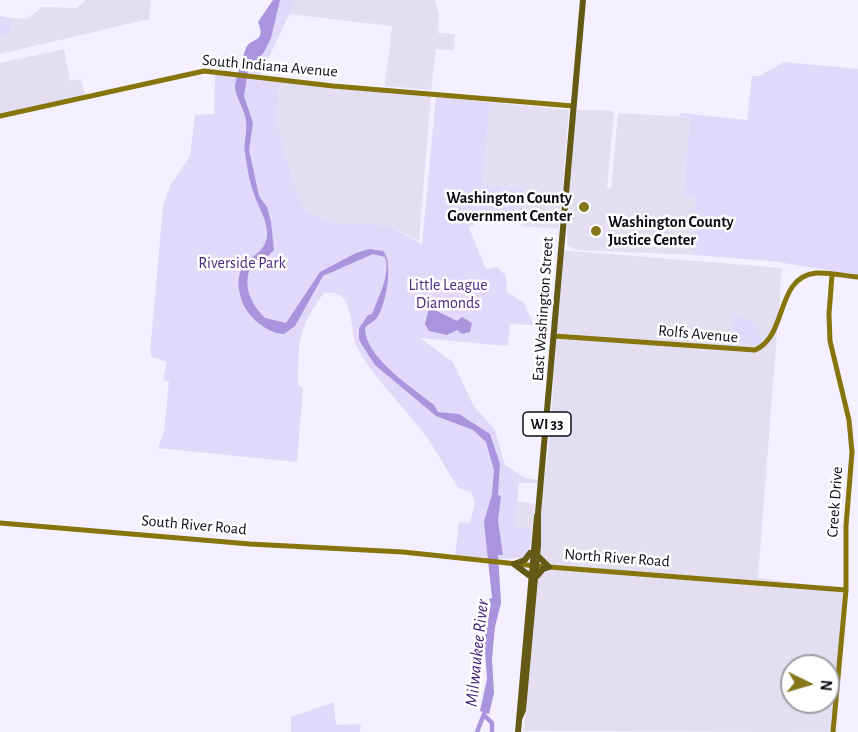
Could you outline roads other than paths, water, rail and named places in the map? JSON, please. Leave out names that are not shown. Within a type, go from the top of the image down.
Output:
[{"type":"main road","name":"East Washington Street","points":[[518,732],[523,710],[582,0]]},
{"type":"main road","points":[[535,553],[549,567],[533,577],[514,564],[535,553]]},
{"type":"street","name":"South Indiana Avenue","points":[[0,116],[196,72],[251,75],[333,86],[573,106]]},
{"type":"street","name":"Rolfs Avenue","points":[[554,336],[755,350],[772,338],[793,286],[807,275],[858,277]]},
{"type":"street","name":"Creek Drive","points":[[832,275],[829,314],[830,341],[849,420],[852,452],[846,526],[846,590],[833,732]]},
{"type":"street","name":"South River Road","points":[[0,523],[250,544],[387,551]]},
{"type":"street","name":"North River Road","points":[[387,551],[534,566],[846,590]]},
{"type":"waterway","name":"Milwaukee River","points":[[477,732],[486,709]]},
{"type":"waterway","points":[[485,716],[492,723],[492,732]]},
{"type":"place","name":"Washington County Government Center","points":[[584,207]]},
{"type":"place","name":"Washington County Justice Center","points":[[596,231]]},
{"type":"park label","name":"Riverside Park","points":[[242,263]]},
{"type":"park label","name":"Little League Diamonds","points":[[448,294]]}]
